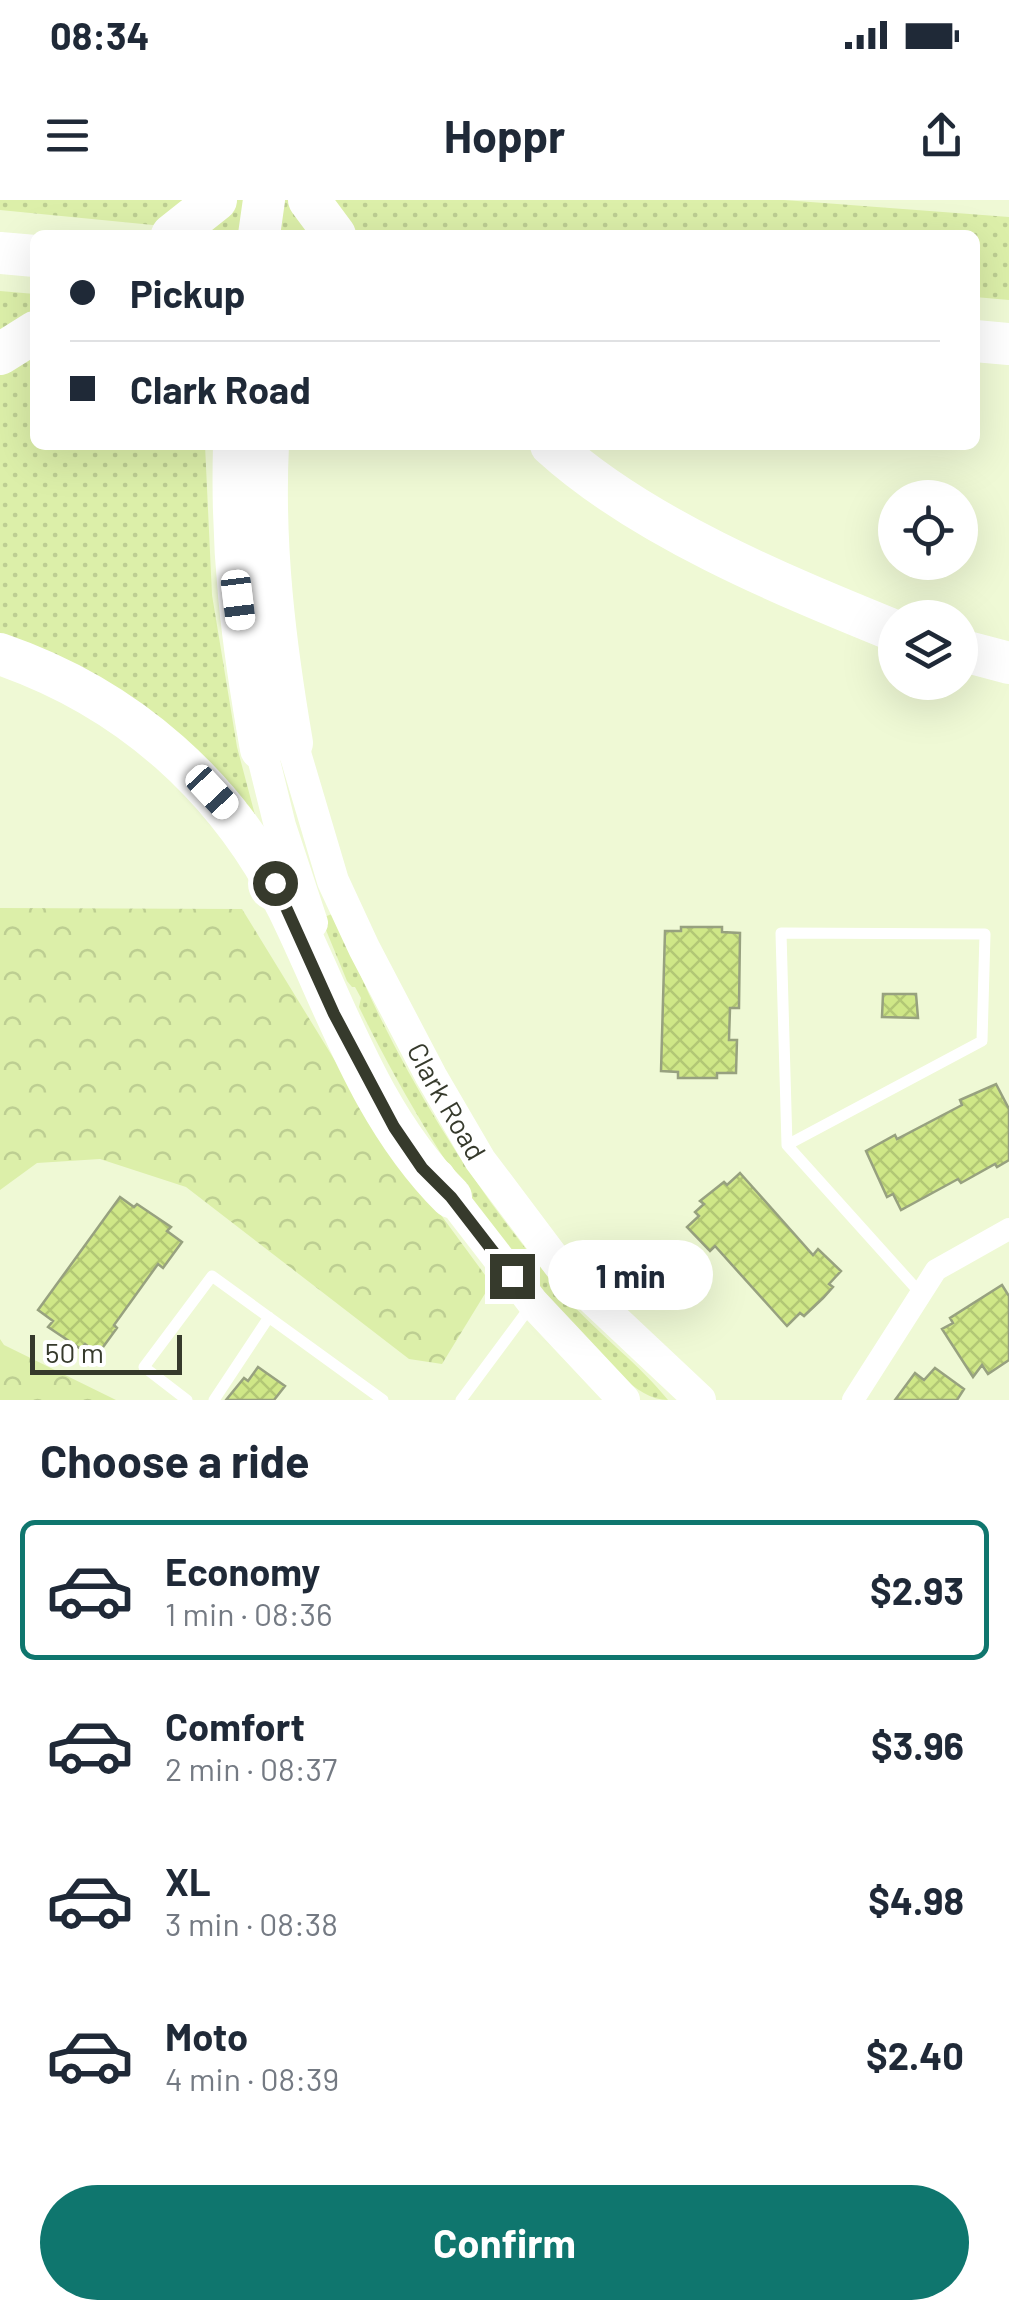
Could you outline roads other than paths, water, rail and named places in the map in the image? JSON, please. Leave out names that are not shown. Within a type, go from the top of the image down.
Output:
[{"type":"highway","points":[[178,230],[216,200]]},
{"type":"highway","points":[[260,230],[264,200]]},
{"type":"highway","points":[[292,230],[296,200]]},
{"type":"highway","points":[[309,200],[331,230]]},
{"type":"highway","points":[[0,253],[30,256]]},
{"type":"highway","points":[[0,354],[30,335]]},
{"type":"highway","points":[[980,341],[1009,344]]},
{"type":"highway","points":[[234,450],[234,572],[244,658],[277,746]]},
{"type":"highway","points":[[268,450],[268,556],[277,653],[277,746]]},
{"type":"highway","points":[[559,453],[633,506],[699,542],[878,624]]},
{"type":"highway","points":[[0,654],[84,690],[132,720],[227,809],[266,867],[334,1014],[394,1127],[422,1168],[451,1197]]},
{"type":"highway","points":[[978,655],[1009,663]]},
{"type":"main road","name":"Clark Road","points":[[277,746],[301,894],[331,968],[398,1109],[451,1197],[533,1302],[624,1400]]},
{"type":"main road","name":"Clark Road","points":[[277,746],[364,948],[480,1160],[564,1273],[700,1400]]},
{"type":"street","points":[[853,1400],[936,1270],[1009,1228]]},
{"type":"lane","points":[[787,1145],[982,1041],[985,934],[781,934],[787,1145],[921,1294]]},
{"type":"lane","points":[[187,1400],[144,1367],[212,1276],[383,1400]]},
{"type":"lane","points":[[461,1400],[533,1302]]},
{"type":"lane","points":[[214,1400],[269,1318]]}]
